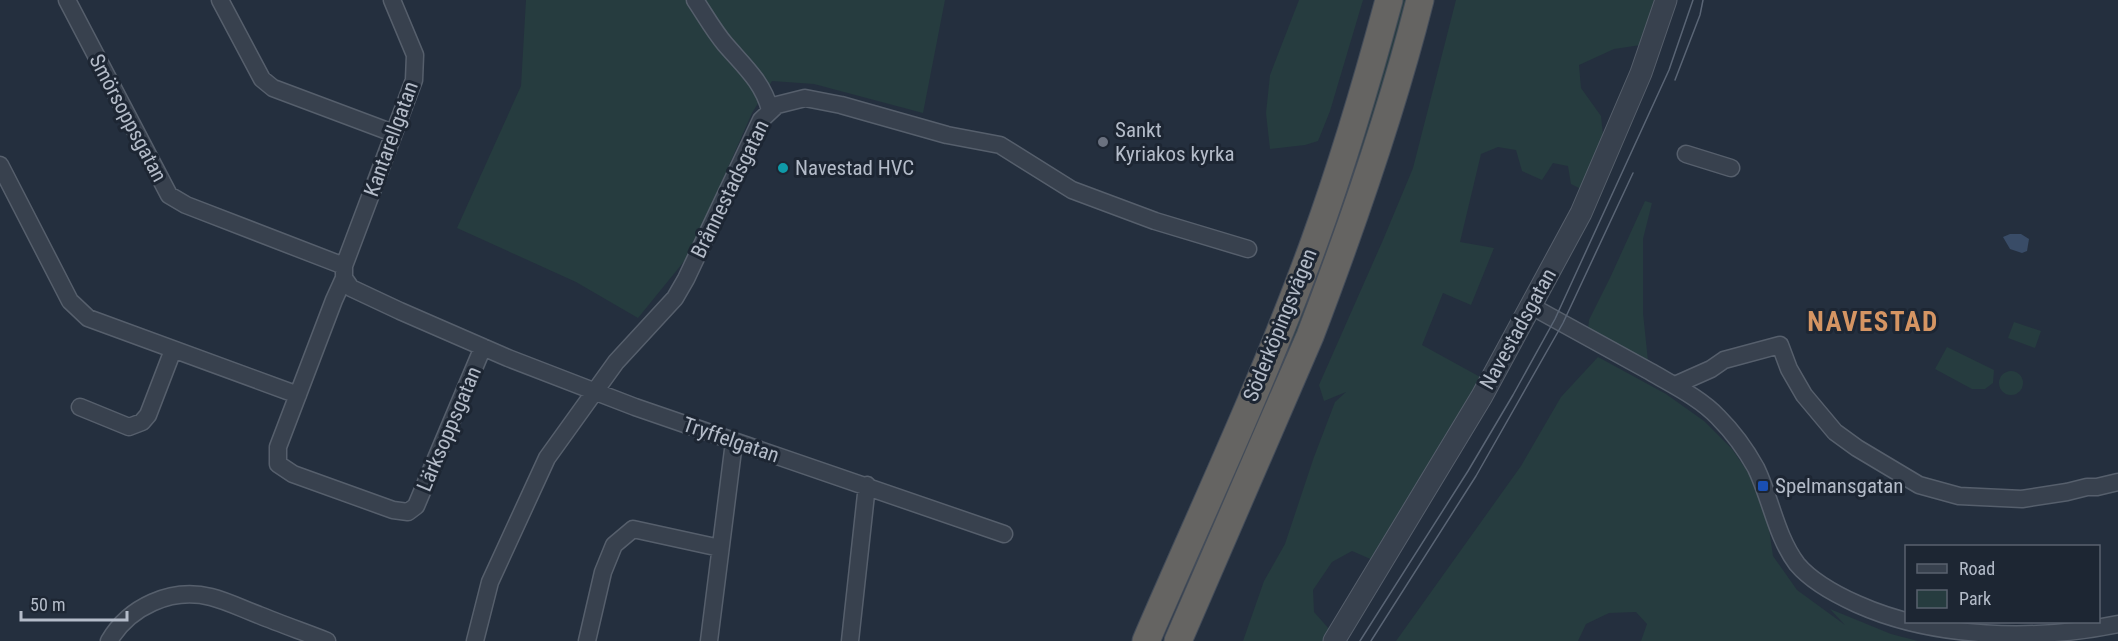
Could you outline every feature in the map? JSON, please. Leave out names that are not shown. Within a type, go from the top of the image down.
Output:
[{"type":"highway","name":"Söderköpingsvägen","points":[[1146,641],[1281,328],[1314,244],[1357,117],[1389,0]]},
{"type":"highway","name":"Söderköpingsvägen","points":[[1178,641],[1323,303],[1391,107],[1420,0]]},
{"type":"street","name":"Smörsoppsgatan","points":[[67,0],[169,195],[186,205],[344,272]]},
{"type":"street","points":[[220,0],[262,79],[273,88],[393,133]]},
{"type":"street","name":"Kantarellgatan","points":[[278,464],[278,447],[414,80],[415,56],[392,0]]},
{"type":"street","points":[[695,0],[723,42],[766,93],[770,110]]},
{"type":"street","name":"Navestadsgatan","points":[[1334,641],[1482,396],[1581,213],[1641,73],[1666,0]]},
{"type":"street","name":"Brånnestadsgatan","points":[[475,641],[490,582],[547,458],[616,362],[675,298],[761,120],[777,105],[805,98],[822,100],[900,120],[946,135],[1000,145],[1072,190],[1155,221],[1248,249]]},
{"type":"street","points":[[1686,154],[1731,168]]},
{"type":"street","points":[[0,165],[70,301],[77,310],[88,318],[298,395]]},
{"type":"street","points":[[344,272],[351,288],[483,347],[596,392]]},
{"type":"street","points":[[1532,306],[1676,385],[1717,415],[1738,440],[1755,468],[1785,544],[1798,565],[1839,596],[1882,616],[1934,632],[1959,636],[1998,639],[2058,637],[2118,624]]},
{"type":"street","points":[[1676,385],[1711,369],[1724,360],[1780,345],[1789,369],[1804,395],[1834,432],[1919,485],[1959,496],[2022,499],[2118,482]]},
{"type":"street","name":"Lärksoppsgatan","points":[[278,464],[293,474],[393,510],[408,512],[416,506],[483,347]]},
{"type":"street","points":[[80,407],[129,427],[141,422],[148,415],[173,350]]},
{"type":"street","name":"Tryffelgatan","points":[[596,392],[734,442],[867,485],[1004,534]]},
{"type":"street","points":[[710,641],[734,442]]},
{"type":"street","points":[[850,641],[867,485]]},
{"type":"street","points":[[587,641],[603,572],[614,545],[633,529],[720,548]]},
{"type":"street","points":[[108,641],[116,628],[133,613],[172,596],[189,594],[211,597],[327,641]]},
{"type":"green space","points":[[526,0],[945,0],[923,113],[814,84],[772,81],[752,113],[690,254],[638,318],[576,282],[457,228],[521,86]]},
{"type":"green space","points":[[1299,0],[1363,0],[1330,111],[1318,141],[1305,145],[1270,149],[1266,113],[1270,75]]},
{"type":"green space","points":[[1398,0],[1409,0],[1394,53],[1326,264],[1284,364],[1281,364]]},
{"type":"green space","points":[[1456,0],[1654,0],[1641,45],[1614,49],[1579,65],[1581,88],[1601,116],[1603,135],[1581,189],[1571,184],[1568,166],[1553,163],[1542,180],[1522,171],[1516,150],[1498,147],[1481,154],[1460,242],[1494,248],[1471,305],[1443,293],[1422,345],[1482,378],[1375,561],[1352,551],[1332,562],[1313,590],[1314,612],[1330,630],[1324,641],[1243,641],[1264,581],[1285,544],[1335,402],[1346,392],[1324,401],[1319,385],[1413,168]]},
{"type":"green space","points":[[1645,201],[1652,203],[1643,239],[1643,313],[1648,361],[1588,329],[1589,320]]},
{"type":"green space","points":[[2014,322],[2041,331],[2035,348],[2008,338]]},
{"type":"green space","points":[[1947,347],[1994,370],[1993,383],[1985,389],[1972,389],[1935,369]]},
{"type":"green space","points":[[1598,357],[1666,394],[1704,421],[1732,449],[1756,484],[1768,522],[1773,556],[1797,590],[1845,625],[1830,609],[1891,634],[1918,641],[1641,641],[1647,624],[1636,612],[1609,613],[1586,624],[1578,641],[1396,641],[1521,466],[1561,397]]},
{"type":"green space","points":[[2011,371],[2019,375],[2023,383],[2019,391],[2011,395],[2003,391],[1999,383],[2003,375]]},
{"type":"water","points":[[2010,234],[2021,234],[2029,239],[2027,251],[2022,253],[2010,249],[2003,237]]},
{"type":"tram line","points":[[1360,641],[1468,471],[1555,319],[1669,70],[1693,0]]},
{"type":"tram line","points":[[1675,80],[1700,15],[1703,0]]},
{"type":"tram line","points":[[1371,641],[1476,476],[1563,323],[1633,173]]},
{"type":"place","name":"Sankt Kyriakos kyrka","points":[[1103,142]]},
{"type":"place","name":"Navestad HVC","points":[[783,168]]},
{"type":"place","name":"Spelmansgatan","points":[[1763,486]]},
{"type":"district","name":"NAVESTAD","points":[[1873,322]]}]
